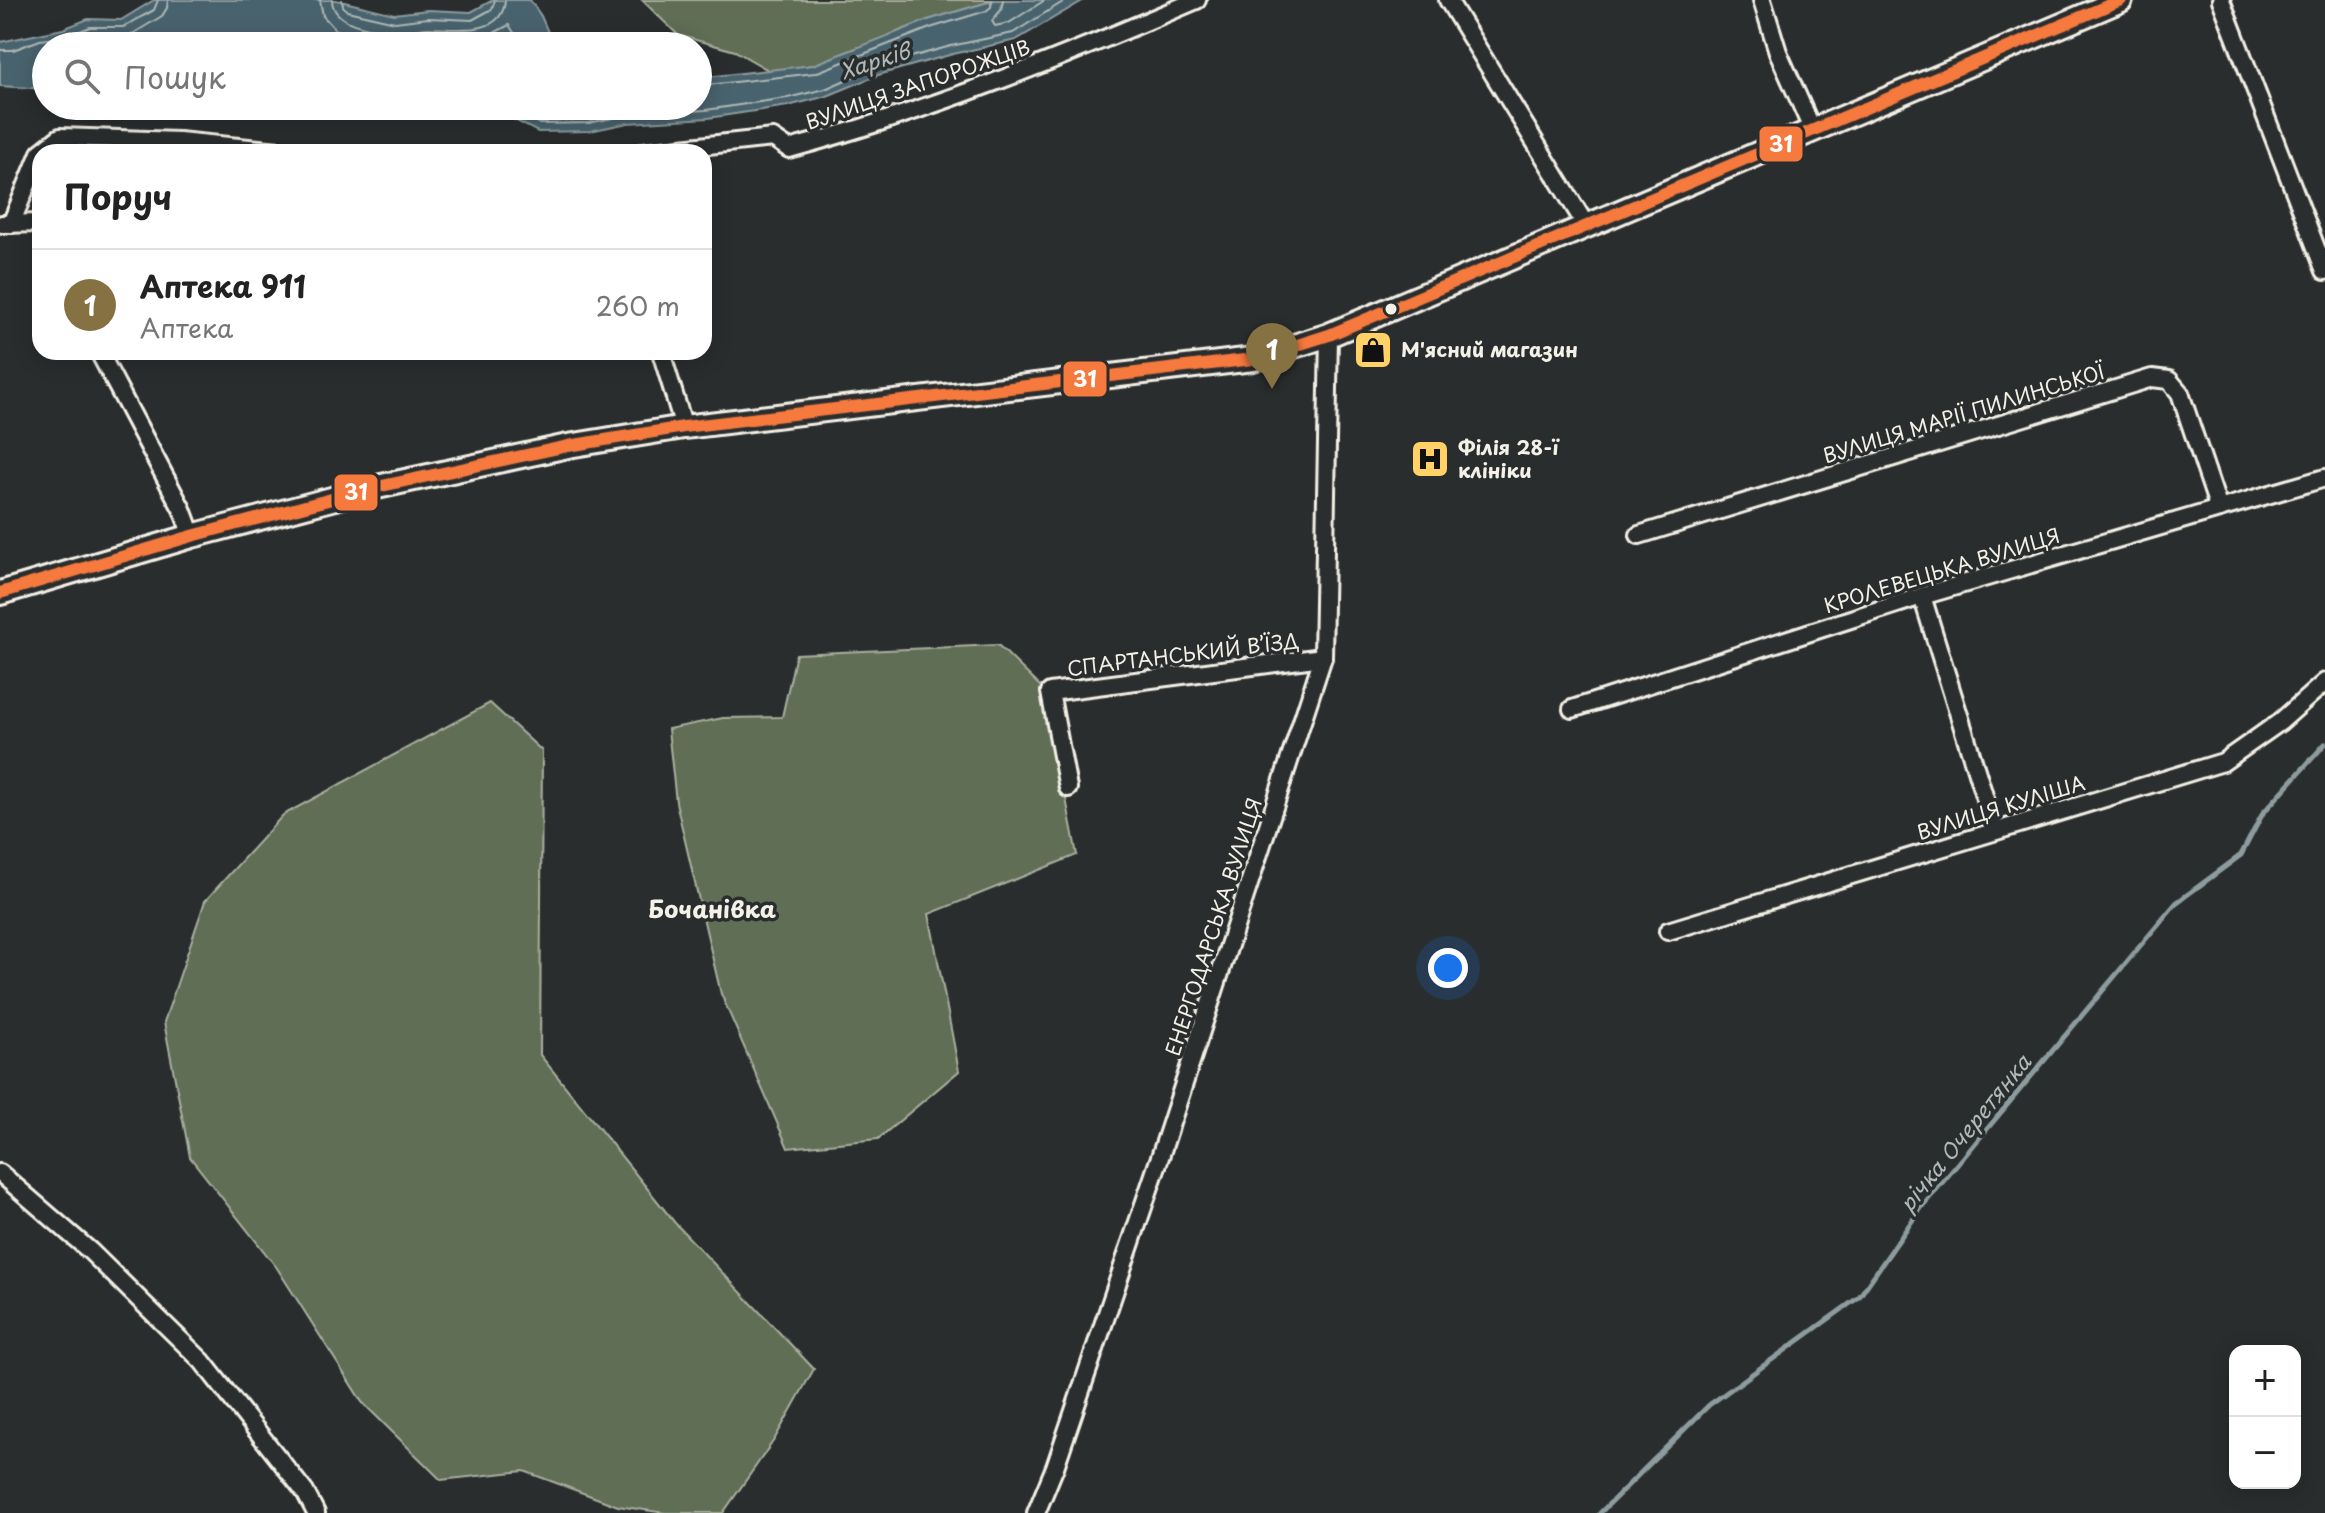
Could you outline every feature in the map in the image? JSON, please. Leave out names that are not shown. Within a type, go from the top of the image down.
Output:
[{"type":"main road","points":[[0,593],[192,536],[377,487],[568,446],[684,427],[1253,359],[1329,335],[2121,0]]},
{"type":"street","name":"ВУЛИЦЯ ЗАПОРОЖЦІВ","points":[[712,145],[773,138],[789,149],[852,132],[1017,73],[1197,0]]},
{"type":"street","points":[[1448,0],[1587,227]]},
{"type":"street","points":[[1762,0],[1778,52],[1813,131]]},
{"type":"street","points":[[2221,0],[2325,271]]},
{"type":"street","points":[[51,144],[60,137],[209,144]]},
{"type":"street","points":[[32,169],[5,224],[32,223]]},
{"type":"street","name":"ЕНЕРГОДАРСЬКА ВУЛИЦЯ","points":[[1036,1513],[1060,1452],[1160,1157],[1323,657],[1329,335]]},
{"type":"street","points":[[103,360],[182,509],[192,536]]},
{"type":"street","points":[[663,360],[684,427]]},
{"type":"street","name":"ВУЛИЦЯ МАРІЇ ПИЛИНСЬКОЇ","points":[[1639,535],[2152,378],[2169,380],[2180,393],[2219,509]]},
{"type":"street","name":"КРОЛЕВЕЦЬКА ВУЛИЦЯ","points":[[1572,709],[1922,596],[2325,478]]},
{"type":"street","points":[[1922,596],[1995,831]]},
{"type":"street","name":"СПАРТАНСЬКИЙ В’ЇЗД","points":[[1068,788],[1050,692],[1323,657]]},
{"type":"street","name":"ВУЛИЦЯ КУЛІША","points":[[1668,931],[2223,762],[2280,722],[2325,682]]},
{"type":"street","points":[[0,1173],[90,1251],[202,1361],[305,1492],[316,1513]]},
{"type":"green space","points":[[642,0],[995,0],[928,20],[813,65],[770,71],[735,51],[712,45],[712,32],[675,32]]},
{"type":"green space","points":[[998,645],[1045,691],[1077,855],[929,914],[959,1071],[878,1139],[788,1148],[721,994],[676,802],[668,729],[723,718],[782,717],[796,654]]},
{"type":"green space","points":[[490,703],[542,751],[540,1055],[675,1223],[814,1369],[774,1440],[723,1513],[665,1513],[618,1506],[524,1471],[441,1480],[362,1402],[277,1268],[190,1157],[164,1022],[205,901],[283,815]]},
{"type":"water","points":[[154,0],[336,0],[394,14],[428,10],[471,12],[493,0],[530,0],[548,32],[48,32],[88,19],[121,20]]},
{"type":"water","name":"Харків","points":[[995,0],[1084,0],[1016,40],[878,75],[827,96],[788,106],[712,117],[712,76],[813,65],[928,20]]},
{"type":"water","points":[[32,35],[32,88],[0,86],[0,42]]},
{"type":"water","points":[[514,120],[676,120],[628,123],[590,131],[538,132]]},
{"type":"waterway","name":"річка Очеретянка","points":[[1600,1513],[1709,1405],[1859,1297],[1921,1208],[2176,903],[2241,855],[2263,813],[2325,744]]},
{"type":"transit line","name":"31","points":[[0,593],[192,536],[377,487],[568,446],[684,427],[1253,359],[1329,335],[2121,0]]},
{"type":"place","name":"М'ясний магазин","points":[[1373,350]]},
{"type":"place","name":"Аптека 911","points":[[1272,389]]},
{"type":"place","name":"Філія 28-ї клініки","points":[[1430,459]]},
{"type":"district","name":"Бочанівка","points":[[712,910]]}]
